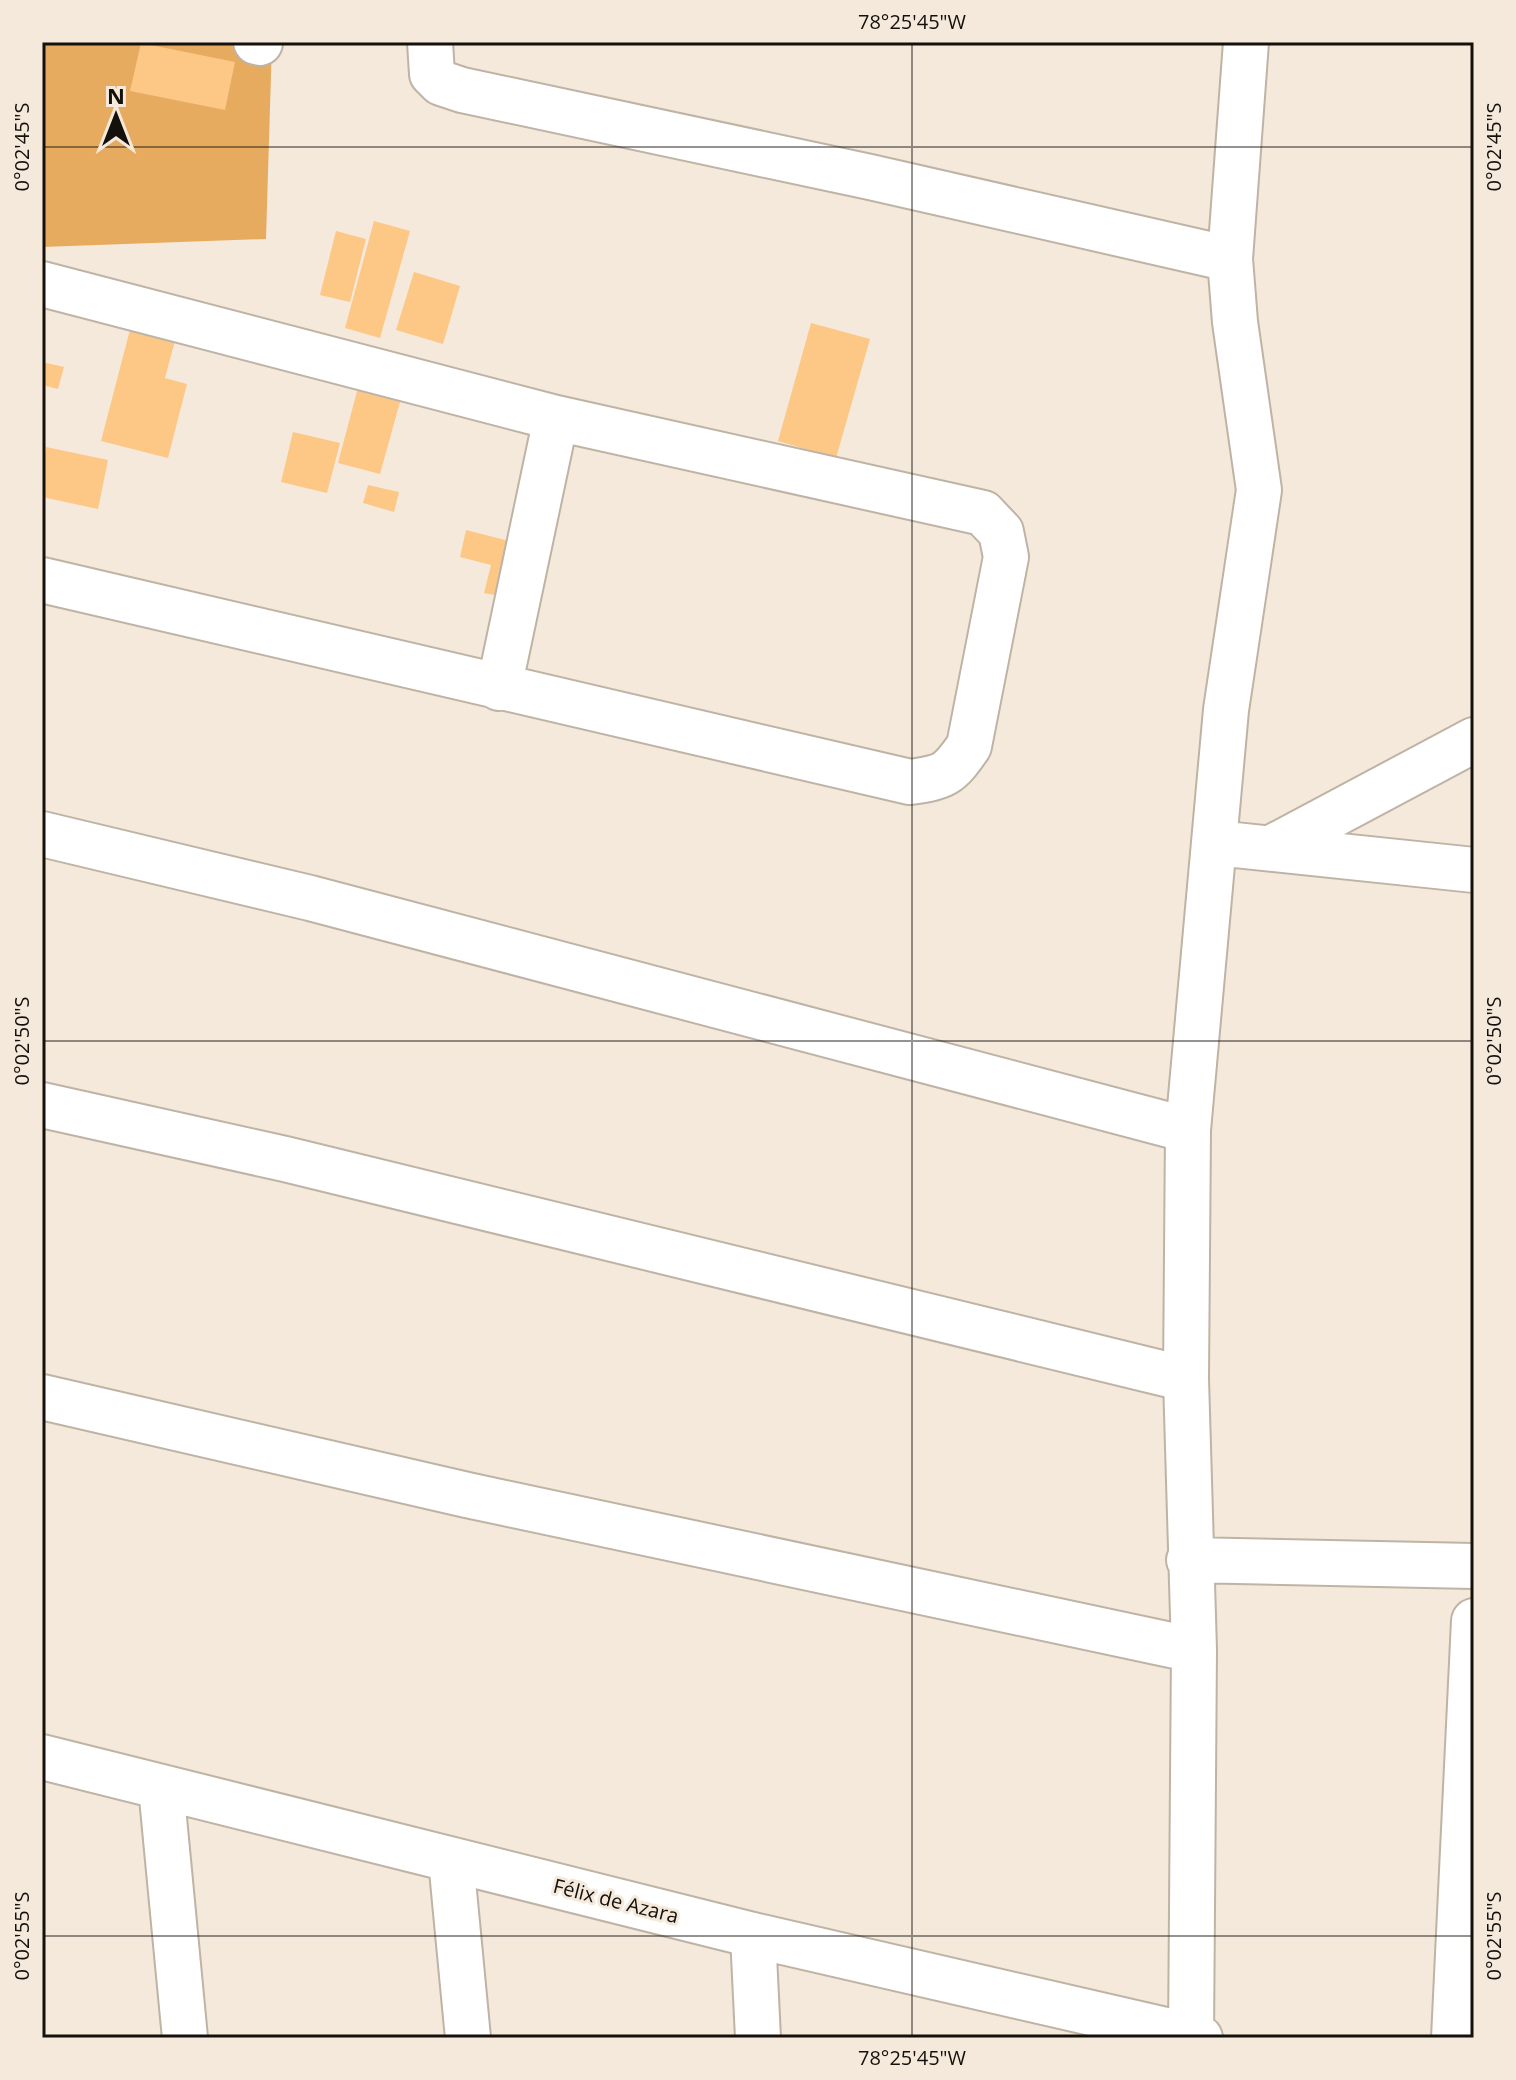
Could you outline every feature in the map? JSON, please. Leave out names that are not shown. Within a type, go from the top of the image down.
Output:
[{"type":"street","points":[[430,42],[432,74],[441,83],[462,90],[855,174],[1230,259]]},
{"type":"street","points":[[1194,2037],[1194,1650],[1186,1379],[1188,1130],[1226,710],[1259,490],[1235,322],[1230,259],[1246,42]]},
{"type":"street","points":[[42,284],[556,418],[983,513],[1001,532],[1006,557],[969,746],[953,769],[935,778],[910,782],[42,580]]},
{"type":"street","points":[[499,688],[556,418]]},
{"type":"street","points":[[1273,847],[1474,740]]},
{"type":"street","points":[[42,834],[310,898],[1188,1130]]},
{"type":"street","points":[[1216,843],[1474,870]]},
{"type":"street","points":[[42,1105],[285,1159],[1186,1379]]},
{"type":"street","points":[[42,1397],[482,1498],[1194,1650]]},
{"type":"street","points":[[1189,1560],[1474,1566]]},
{"type":"street","points":[[1454,2038],[1474,1621]]},
{"type":"street","name":"Félix de Azara","points":[[42,1757],[753,1935],[1194,2037]]},
{"type":"street","points":[[161,1787],[185,2038]]},
{"type":"street","points":[[451,1860],[468,2038]]},
{"type":"street","points":[[753,1935],[758,2038]]},
{"type":"shaded area","points":[[42,42],[272,42],[266,239],[42,247]]},
{"type":"building","points":[[141,43],[235,62],[225,110],[130,91]]},
{"type":"building","points":[[374,221],[410,231],[380,338],[345,328]]},
{"type":"building","points":[[336,231],[366,239],[350,302],[320,295]]},
{"type":"building","points":[[414,272],[460,286],[443,344],[396,330]]},
{"type":"building","points":[[132,322],[177,333],[165,378],[187,384],[168,458],[101,441]]},
{"type":"building","points":[[811,323],[870,339],[836,458],[778,441]]},
{"type":"building","points":[[42,362],[64,367],[58,389],[42,385]]},
{"type":"building","points":[[360,380],[403,391],[380,474],[338,463]]},
{"type":"building","points":[[293,432],[340,443],[327,493],[281,482]]},
{"type":"building","points":[[46,447],[108,460],[98,509],[42,497]]},
{"type":"building","points":[[368,485],[399,492],[394,512],[363,503]]},
{"type":"building","points":[[466,530],[509,541],[495,595],[484,593],[491,565],[460,557]]}]
